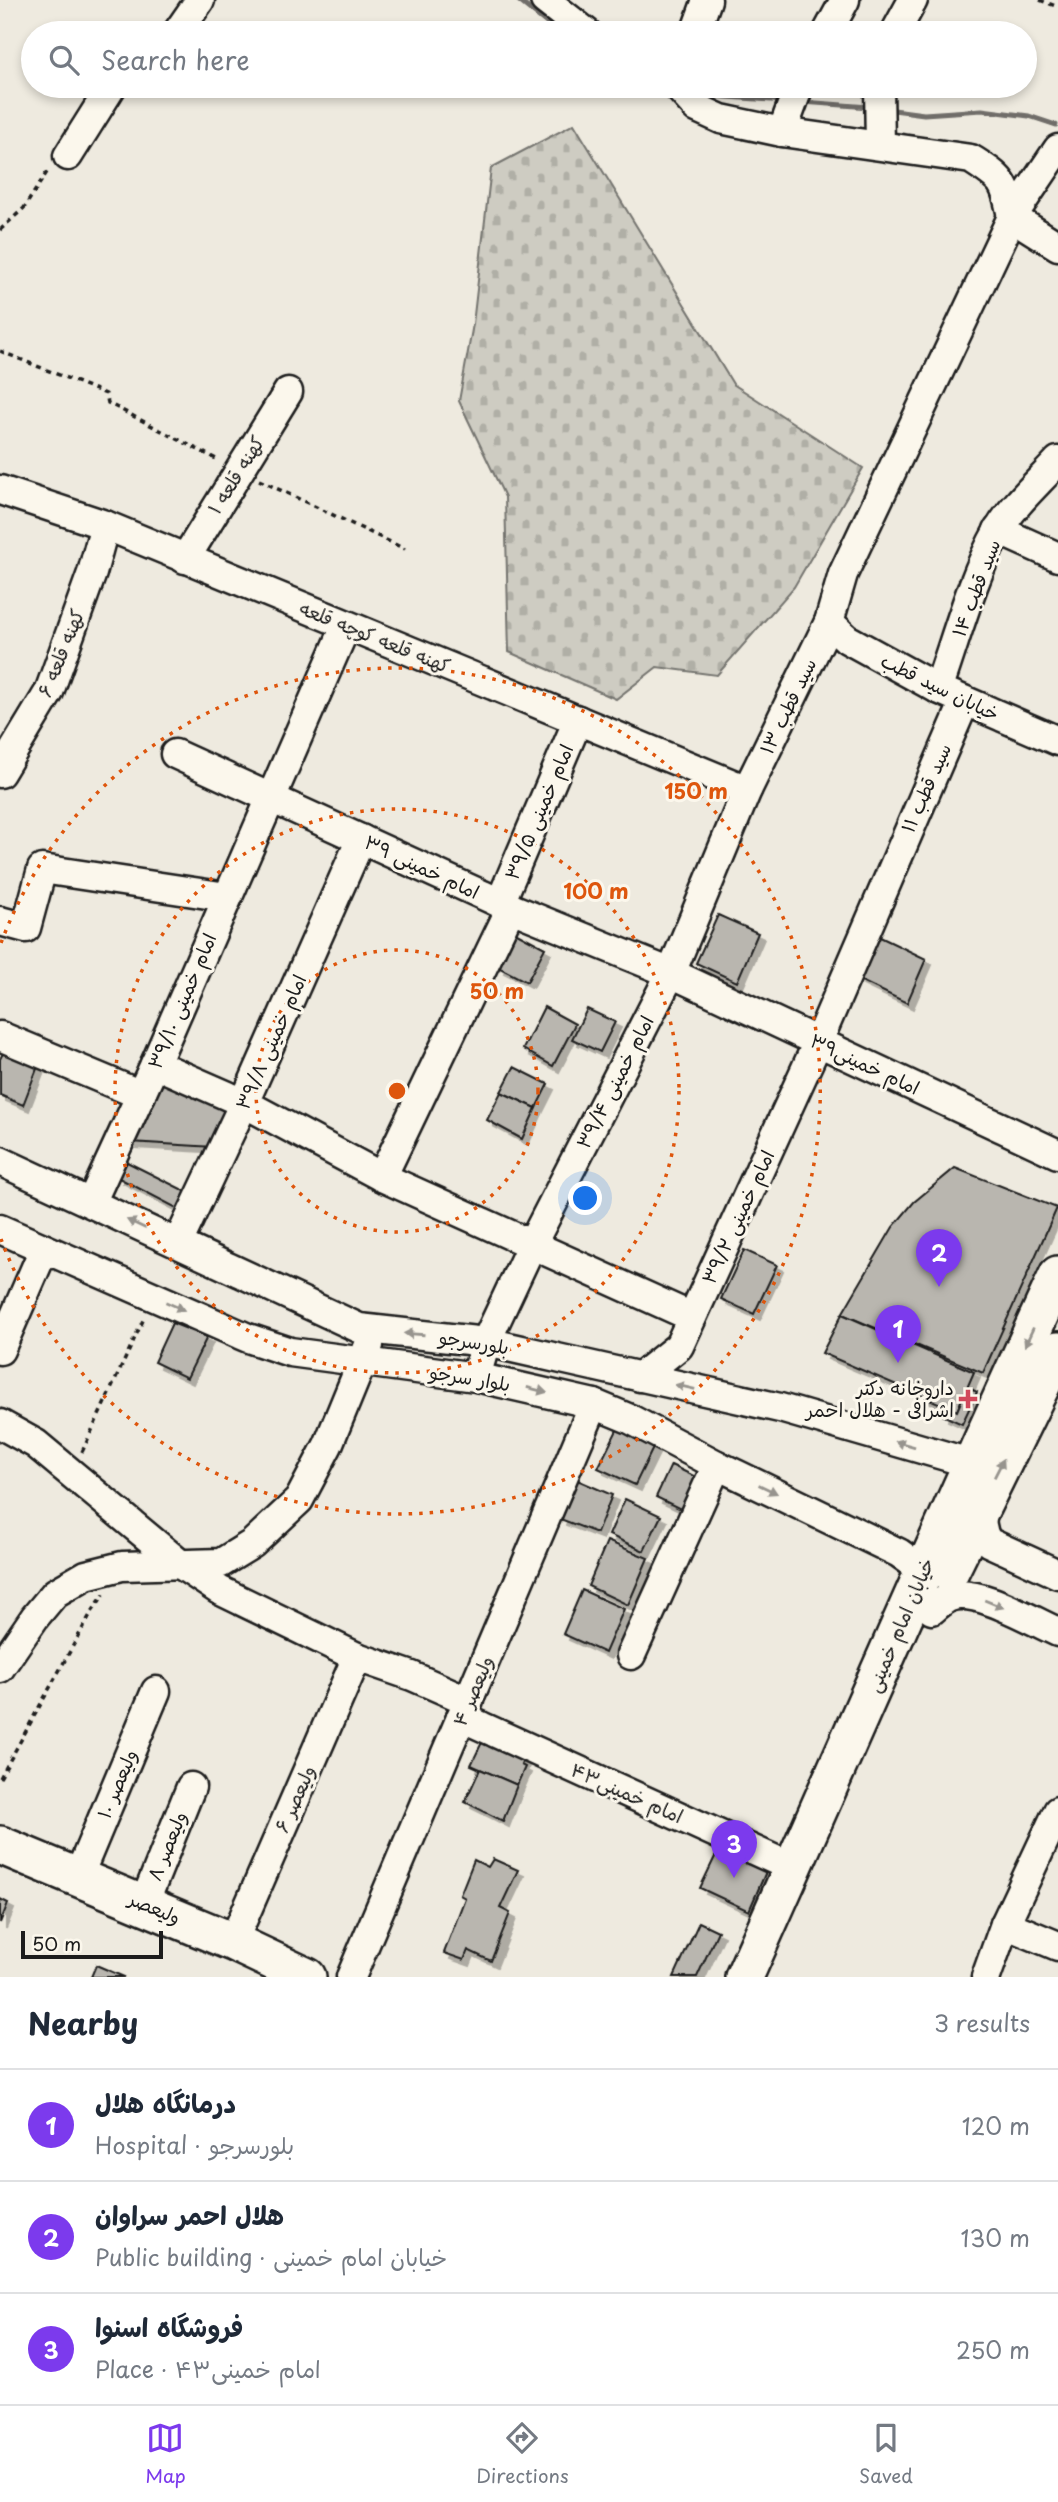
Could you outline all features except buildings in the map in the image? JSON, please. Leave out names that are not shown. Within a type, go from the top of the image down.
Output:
[{"type":"main road","name":"خیابان امام خمینی","points":[[744,1977],[970,1463],[1058,1275]]},
{"type":"main road","name":"خیابان امام خمینی","points":[[770,1977],[932,1610],[1058,1351]]},
{"type":"main road","name":"ولیعصر","points":[[0,1845],[233,1942],[307,1977]]},
{"type":"main road","name":"ولیعصر","points":[[0,1868],[260,1977]]},
{"type":"street","points":[[185,21],[200,0]]},
{"type":"street","points":[[545,0],[572,21]]},
{"type":"street","points":[[700,21],[708,0]]},
{"type":"street","points":[[834,21],[845,0]]},
{"type":"street","points":[[902,21],[913,0]]},
{"type":"street","points":[[68,156],[104,98]]},
{"type":"street","points":[[687,98],[696,108],[721,119],[782,132],[971,159],[997,176],[1007,189],[1012,217],[1058,246]]},
{"type":"street","points":[[782,132],[795,98]]},
{"type":"street","points":[[879,98],[880,145]]},
{"type":"street","name":"سید قطب ۱۳","points":[[671,973],[747,790],[829,622],[843,574],[1012,217],[1058,149]]},
{"type":"street","name":"کهنه قلعه ۱","points":[[186,559],[288,392]]},
{"type":"street","name":"سید قطب ۱۴","points":[[938,689],[981,568],[998,530],[1058,461]]},
{"type":"street","name":"کهنه قلعه کوچه قلعه","points":[[0,490],[105,526],[747,790]]},
{"type":"street","name":"کهنه قلعه ۶","points":[[0,773],[49,692],[92,573],[105,526]]},
{"type":"street","points":[[998,530],[1058,557]]},
{"type":"street","name":"خیابان سید قطب","points":[[829,622],[847,639],[938,689],[1058,741]]},
{"type":"street","name":"امام خمینی ۳۹/۱۰","points":[[91,1203],[155,1064],[346,626]]},
{"type":"street","name":"سید قطب ۱۱","points":[[818,1042],[964,701]]},
{"type":"street","name":"امام خمینی ۳۹/۵","points":[[382,1178],[505,906],[578,720]]},
{"type":"street","name":"امام خمینی ۳۹","points":[[175,754],[505,906],[671,973]]},
{"type":"street","name":"امام خمینی ۳۹/۸","points":[[178,1243],[244,1103],[361,839]]},
{"type":"street","points":[[0,921],[26,928],[42,869],[227,897]]},
{"type":"street","name":"امام خمینی۳۹","points":[[671,973],[1058,1154]]},
{"type":"street","name":"امام خمینی ۳۹/۴","points":[[476,1377],[486,1342],[532,1244],[671,973]]},
{"type":"street","points":[[0,1036],[141,1095]]},
{"type":"street","name":"امام خمینی ۳۹/۲","points":[[640,1377],[679,1346],[818,1042]]},
{"type":"street","points":[[155,1064],[244,1103],[382,1178],[692,1317]]},
{"type":"street","name":"بلورسرجو","points":[[0,1161],[333,1317],[373,1331],[486,1342],[780,1408],[970,1463]]},
{"type":"street","name":"بلوار سرجو","points":[[0,1229],[248,1338],[290,1352],[476,1377],[594,1404],[630,1419],[717,1465],[899,1553],[924,1571]]},
{"type":"street","points":[[0,1350],[44,1249]]},
{"type":"street","points":[[0,1668],[55,1593],[86,1575],[122,1566],[220,1563],[252,1544],[299,1500],[328,1445],[363,1363],[373,1331]]},
{"type":"street","name":"ولیعصر ۴","points":[[351,1977],[594,1404]]},
{"type":"street","name":"امام خمینی۴۳","points":[[0,1424],[36,1444],[180,1564],[219,1590],[357,1657],[412,1676],[465,1709],[793,1868]]},
{"type":"street","points":[[631,1655],[717,1465]]},
{"type":"street","points":[[983,1501],[982,1533],[988,1542],[1058,1574]]},
{"type":"street","points":[[964,1595],[966,1580],[978,1551],[988,1542]]},
{"type":"street","points":[[932,1610],[950,1597],[964,1595],[998,1605],[1058,1632]]},
{"type":"street","name":"ولیعصر ۶","points":[[233,1942],[357,1657]]},
{"type":"street","name":"ولیعصر ۱۰","points":[[78,1877],[156,1691]]},
{"type":"street","name":"ولیعصر ۸","points":[[144,1904],[191,1787]]},
{"type":"street","points":[[986,1977],[1005,1923],[1058,1811]]},
{"type":"street","points":[[1005,1923],[1058,1946]]},
{"type":"path","points":[[1040,0],[1058,7]]},
{"type":"path","points":[[0,230],[24,208],[55,159],[68,156]]},
{"type":"path","points":[[0,351],[106,394],[107,403],[405,549]]},
{"type":"path","points":[[73,1473],[154,1297]]},
{"type":"path","points":[[0,1778],[90,1615],[122,1566]]},
{"type":"green space","points":[[574,124],[733,384],[863,468],[794,587],[717,675],[657,667],[616,699],[509,652],[505,497],[459,401],[473,324],[491,168]]},
{"type":"waterway","points":[[518,0],[544,21]]},
{"type":"waterway","points":[[742,98],[786,101]]},
{"type":"waterway","points":[[803,102],[869,107]]},
{"type":"waterway","points":[[886,109],[924,114],[982,110],[1029,116],[1056,125]]},
{"type":"place","name":"هلال احمر سراوان","points":[[939,1287]]},
{"type":"place","name":"درمانگاه هلال","points":[[898,1363]]},
{"type":"place","name":"داروخانه دکتر اشرافی - هلال احمر","points":[[968,1399]]},
{"type":"place","name":"فروشگاه اسنوا","points":[[734,1878]]}]
